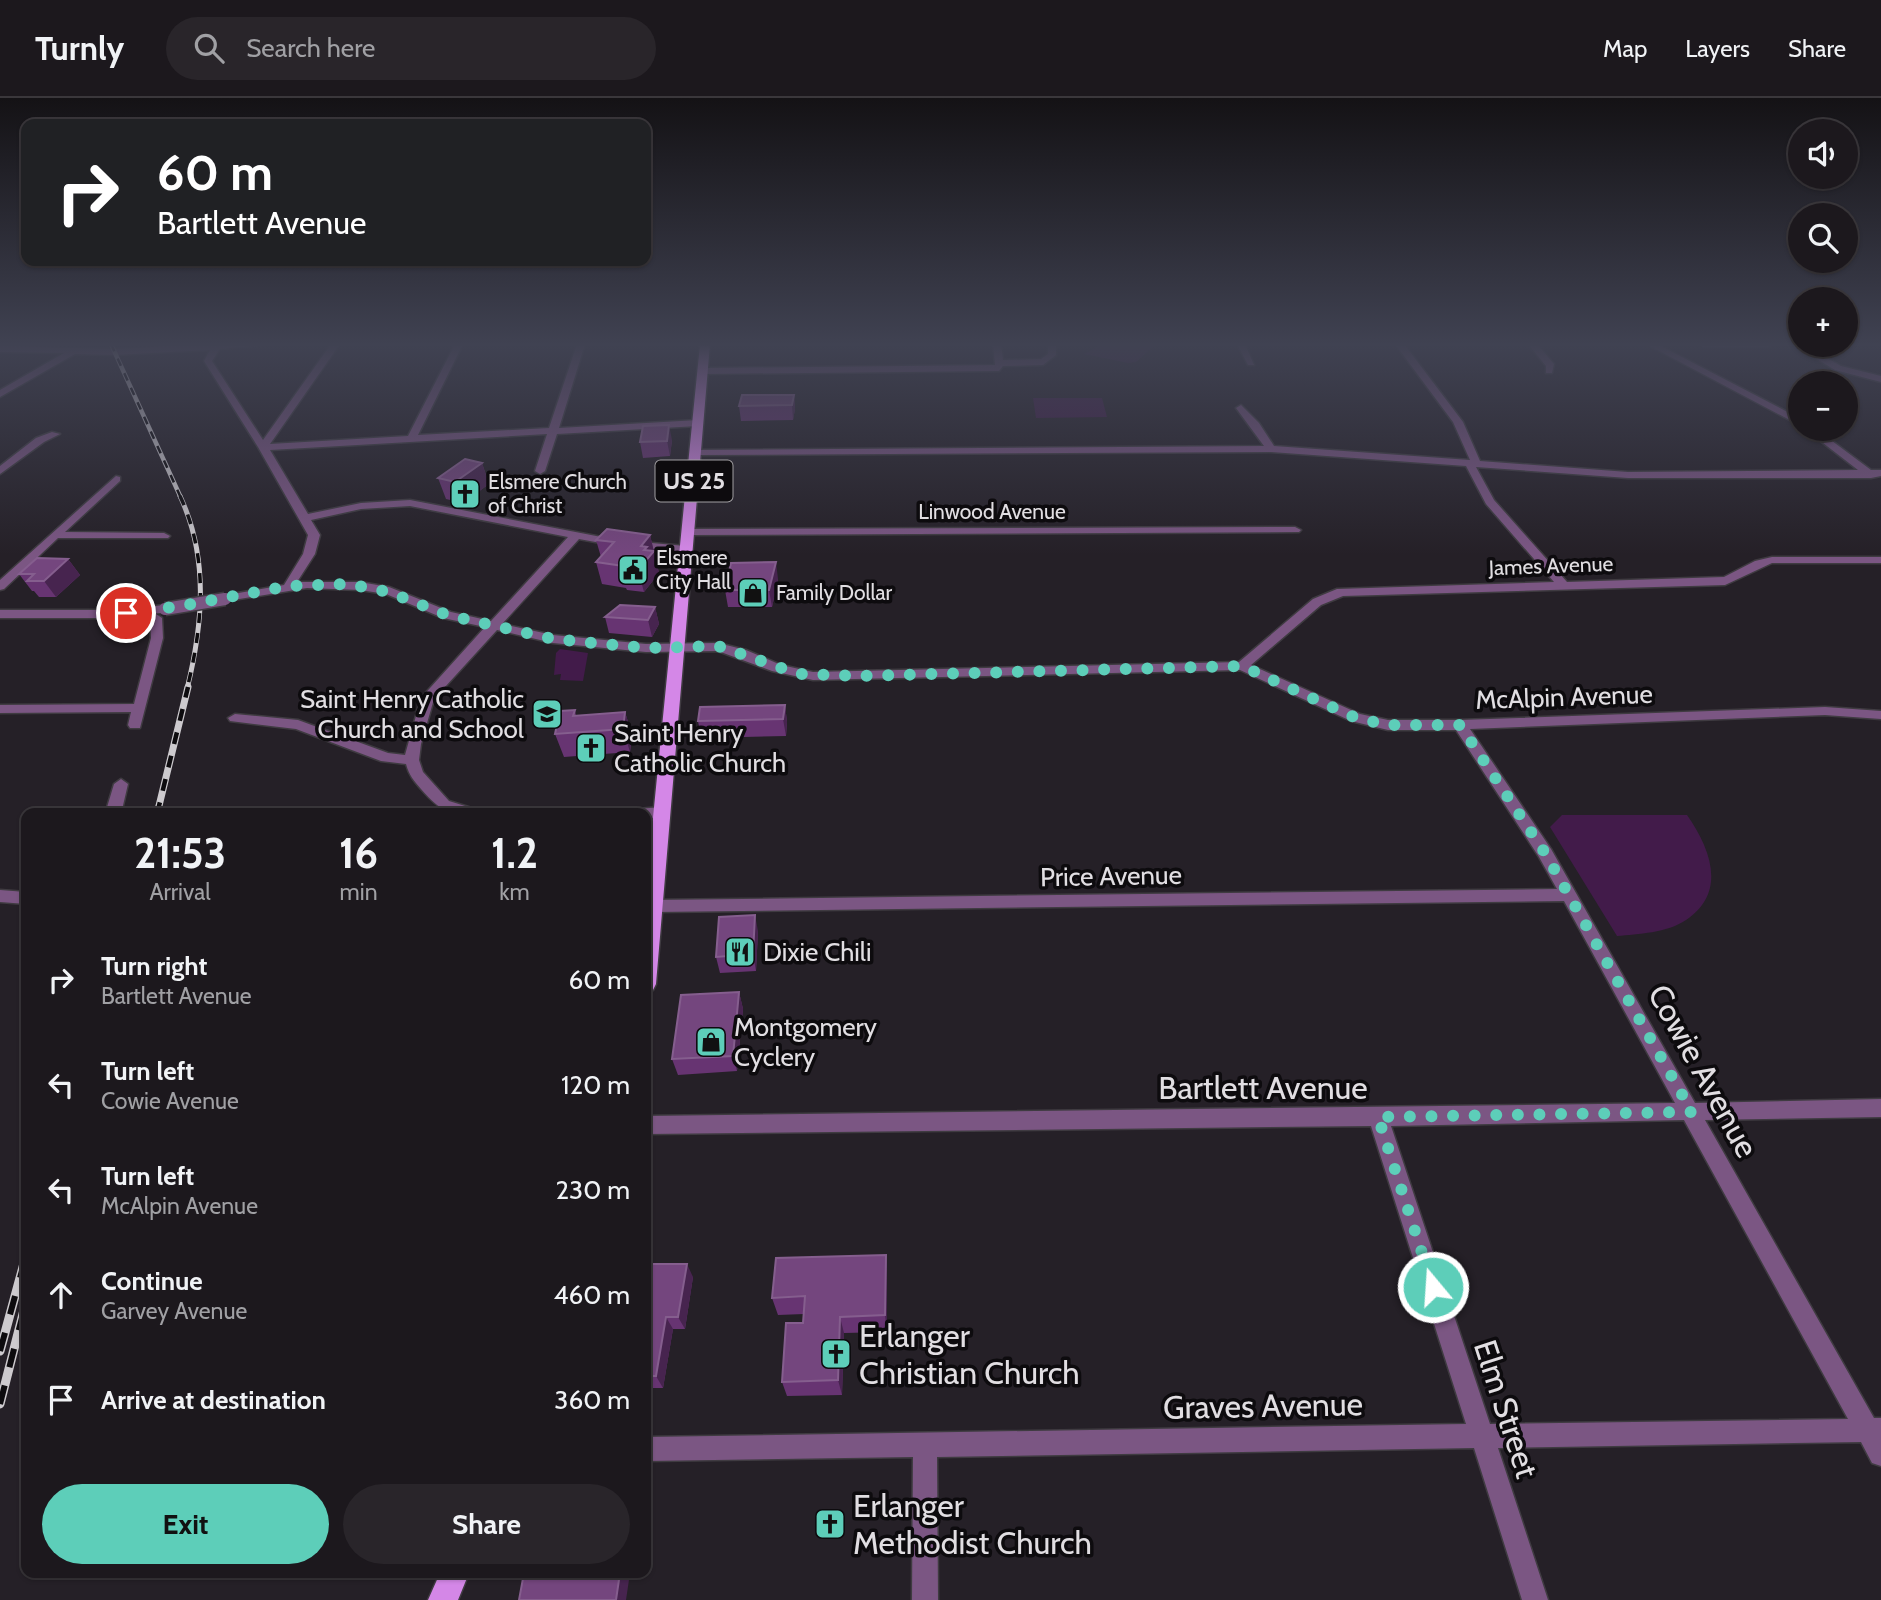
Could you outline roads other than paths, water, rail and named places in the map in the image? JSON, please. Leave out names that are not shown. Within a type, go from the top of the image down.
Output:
[{"type":"main road","name":"US 25","points":[[651,928],[699,414]]},
{"type":"main road","points":[[443,1600],[453,1578]]},
{"type":"street","points":[[242,414],[314,535],[313,546],[289,586]]},
{"type":"street","points":[[263,447],[286,414]]},
{"type":"street","points":[[412,438],[424,414]]},
{"type":"street","points":[[540,471],[560,414]]},
{"type":"street","points":[[1246,414],[1271,449]]},
{"type":"street","points":[[1452,414],[1476,460],[1470,468],[1490,502],[1563,585]]},
{"type":"street","points":[[263,447],[698,423]]},
{"type":"street","points":[[0,471],[40,440],[55,434]]},
{"type":"street","points":[[1826,441],[1881,483]]},
{"type":"street","points":[[695,452],[1271,449],[1639,475],[1881,473]]},
{"type":"street","points":[[0,586],[116,479]]},
{"type":"street","points":[[306,518],[361,506],[410,503],[650,548],[686,550]]},
{"type":"street","name":"Linwood Avenue","points":[[688,532],[1295,530]]},
{"type":"street","points":[[441,808],[416,774],[412,760],[431,692],[527,592],[576,535]]},
{"type":"street","points":[[55,536],[164,536]]},
{"type":"street","name":"James Avenue","points":[[1242,666],[1317,602],[1331,594],[1725,582],[1739,578],[1756,564],[1772,560],[1881,560]]},
{"type":"street","name":"McAlpin Avenue","points":[[0,614],[161,614],[289,586],[360,586],[389,592],[447,615],[553,639],[589,643],[727,648],[777,668],[813,676],[1242,666],[1375,724],[1460,725],[1825,711],[1881,715]]},
{"type":"street","points":[[135,725],[161,614]]},
{"type":"street","points":[[0,709],[139,708]]},
{"type":"street","points":[[235,718],[298,725],[386,758],[412,760]]},
{"type":"street","name":"Cowie Avenue","points":[[1460,725],[1545,853],[1875,1430],[1881,1454]]},
{"type":"street","points":[[115,808],[121,784]]},
{"type":"street","points":[[651,813],[662,813]]},
{"type":"street","name":"Price Avenue","points":[[653,906],[1569,895]]},
{"type":"street","points":[[0,896],[21,898]]},
{"type":"street","name":"Bartlett Avenue","points":[[651,1125],[1881,1108]]},
{"type":"street","name":"Elm Street","points":[[1378,1117],[1535,1600]]},
{"type":"street","name":"Graves Avenue","points":[[651,1449],[1875,1430]]},
{"type":"street","points":[[925,1445],[925,1600]]},
{"type":"railway","points":[[143,414],[181,498]]},
{"type":"railway","points":[[180,496],[196,543],[200,591],[197,640],[187,689]]},
{"type":"railway","points":[[158,808],[188,687]]},
{"type":"railway","points":[[0,1351],[21,1274]]},
{"type":"railway","points":[[0,1404],[21,1322]]},
{"type":"place","name":"Elsmere Church of Christ","points":[[465,494]]},
{"type":"place","name":"Elsmere City Hall","points":[[633,570]]},
{"type":"place","name":"Family Dollar","points":[[753,593]]},
{"type":"place","name":"Saint Henry Catholic Church and School","points":[[547,714]]},
{"type":"place","name":"Saint Henry Catholic Church","points":[[591,748]]},
{"type":"place","name":"Dixie Chili","points":[[740,952]]},
{"type":"place","name":"Montgomery Cyclery","points":[[711,1042]]},
{"type":"place","name":"Erlanger Christian Church","points":[[836,1354]]},
{"type":"place","name":"Erlanger Methodist Church","points":[[830,1524]]}]
